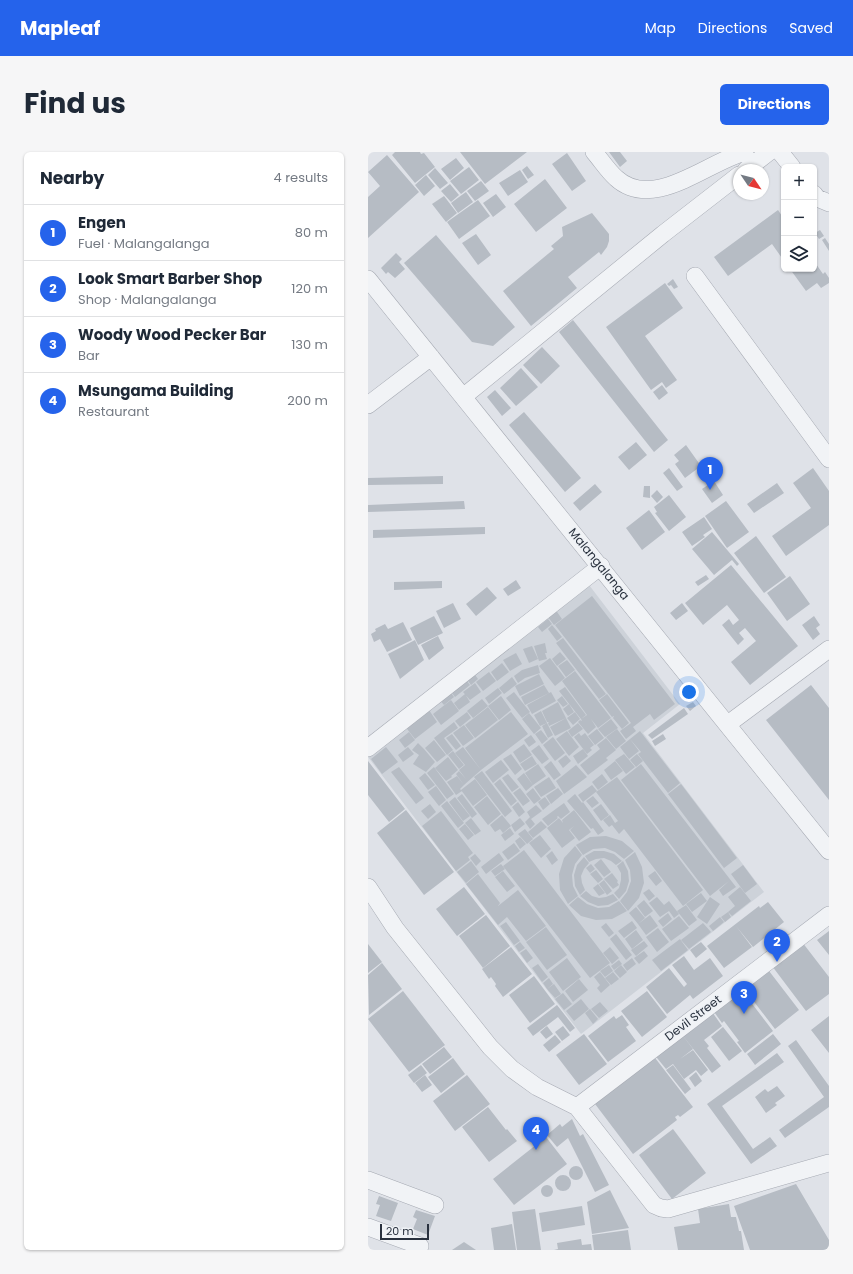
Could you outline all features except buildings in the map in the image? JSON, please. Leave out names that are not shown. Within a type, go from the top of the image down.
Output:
[{"type":"street","points":[[594,152],[616,179],[629,186],[644,190],[658,190],[671,186],[732,155],[745,152]]},
{"type":"street","points":[[754,164],[769,152]]},
{"type":"street","points":[[780,152],[790,164]]},
{"type":"street","points":[[463,397],[657,238],[733,180]]},
{"type":"street","points":[[817,198],[829,202]]},
{"type":"street","points":[[695,276],[829,459]]},
{"type":"street","name":"Malangalanga","points":[[368,279],[601,566],[829,851]]},
{"type":"street","points":[[368,405],[431,357]]},
{"type":"street","points":[[368,748],[601,566]]},
{"type":"street","points":[[728,724],[829,649]]},
{"type":"street","points":[[368,887],[394,928],[490,1047],[512,1069],[537,1087],[577,1107],[654,1205],[668,1209],[829,1163]]},
{"type":"street","name":"Devil Street","points":[[577,1107],[829,915]]},
{"type":"street","points":[[368,1180],[435,1205]]},
{"type":"street","points":[[368,1227],[420,1246]]},
{"type":"shaded area","points":[[586,581],[680,704],[643,733],[764,892],[581,1034],[368,757],[368,750]]},
{"type":"place","name":"Engen","points":[[710,490]]},
{"type":"place","name":"Look Smart Barber Shop","points":[[777,962]]},
{"type":"place","name":"Woody Wood Pecker Bar","points":[[744,1014]]},
{"type":"place","name":"Msungama Building","points":[[536,1150]]}]
